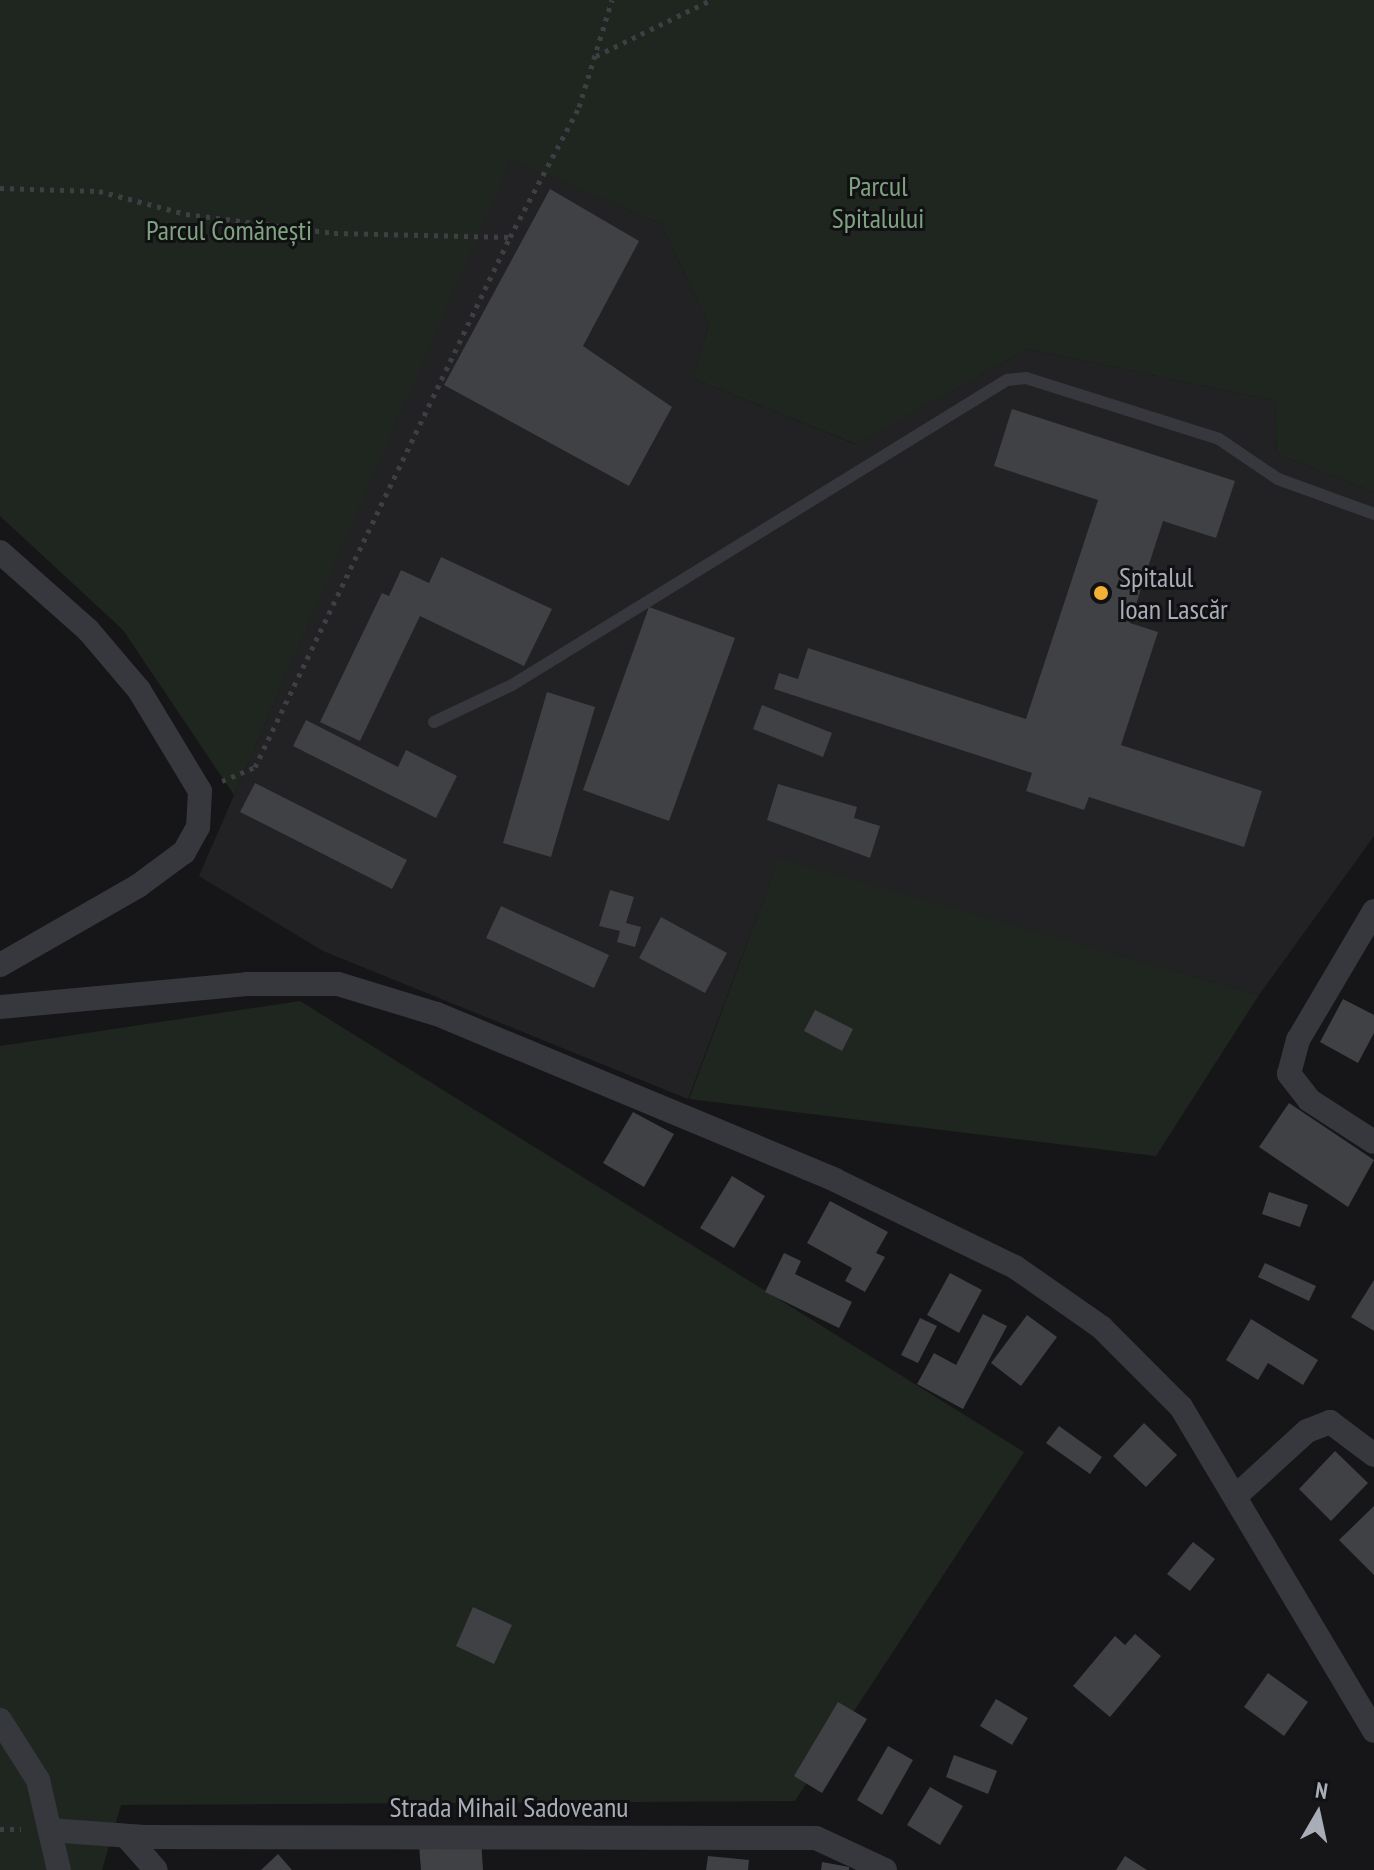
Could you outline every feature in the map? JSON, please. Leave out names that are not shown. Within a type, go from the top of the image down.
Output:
[{"type":"street","points":[[0,552],[88,630],[139,690],[200,791],[198,827],[184,852],[138,886],[0,965]]},
{"type":"street","points":[[1374,911],[1298,1040],[1289,1074],[1309,1100],[1374,1142]]},
{"type":"street","points":[[0,1007],[298,981],[338,984],[437,1014],[907,1211],[1015,1267],[1101,1327],[1181,1407],[1374,1731]]},
{"type":"street","points":[[1236,1496],[1307,1431],[1330,1422],[1374,1455]]},
{"type":"street","points":[[0,1720],[38,1780],[59,1870]]},
{"type":"street","name":"Strada Mihail Sadoveanu","points":[[50,1830],[126,1836],[816,1838],[885,1870]]},
{"type":"street","points":[[126,1836],[156,1870]]},
{"type":"lane","points":[[434,722],[512,685],[1007,380],[1026,378],[1219,439],[1278,479],[1374,514]]},
{"type":"path","points":[[200,791],[255,767],[510,237],[579,107],[612,0]]},
{"type":"path","points":[[595,57],[711,0]]},
{"type":"path","points":[[0,188],[99,191],[186,214],[334,233],[510,237]]},
{"type":"shaded area","points":[[510,159],[661,224],[709,325],[692,378],[855,444],[1028,349],[1275,401],[1277,454],[1374,492],[1374,836],[1259,995],[779,859],[688,1099],[323,951],[199,876]]},
{"type":"green space","points":[[0,0],[1374,0],[1374,492],[1277,454],[1275,401],[1028,349],[856,444],[692,378],[709,325],[661,224],[511,160],[234,795],[123,630],[0,516]]},
{"type":"green space","points":[[779,858],[1259,995],[1156,1156],[689,1099]]},
{"type":"green space","points":[[300,1001],[1024,1452],[795,1801],[121,1805],[102,1870],[0,1870],[0,1046]]},
{"type":"building","points":[[550,189],[639,241],[583,346],[672,407],[629,486],[444,385]]},
{"type":"building","points":[[1012,409],[1235,481],[1216,538],[1163,521],[1130,623],[1158,632],[1121,745],[1262,791],[1244,847],[1089,797],[1084,810],[1026,791],[1032,773],[774,689],[779,673],[798,679],[808,648],[1026,719],[1098,500],[994,466]]},
{"type":"building","points":[[441,557],[552,609],[524,666],[420,616],[360,741],[320,722],[382,593],[389,596],[401,570],[429,583]]},
{"type":"building","points":[[649,607],[735,638],[669,821],[583,790]]},
{"type":"building","points":[[547,692],[595,707],[551,857],[503,843]]},
{"type":"building","points":[[762,705],[832,733],[823,757],[753,729]]},
{"type":"building","points":[[306,720],[398,767],[406,750],[457,776],[436,818],[293,746]]},
{"type":"building","points":[[255,783],[407,860],[392,889],[240,812]]},
{"type":"building","points":[[778,784],[857,807],[854,818],[880,826],[870,858],[767,820]]},
{"type":"building","points":[[610,890],[634,897],[626,923],[641,927],[635,947],[617,942],[620,931],[599,926]]},
{"type":"building","points":[[501,906],[609,955],[594,988],[486,938]]},
{"type":"building","points":[[661,917],[727,953],[705,993],[639,958]]},
{"type":"building","points":[[1343,999],[1374,1015],[1374,1033],[1358,1063],[1320,1042]]},
{"type":"building","points":[[815,1010],[853,1029],[842,1051],[804,1031]]},
{"type":"building","points":[[1289,1103],[1374,1160],[1348,1207],[1259,1147]]},
{"type":"building","points":[[633,1112],[674,1134],[644,1187],[603,1163]]},
{"type":"building","points":[[732,1176],[765,1196],[734,1248],[700,1228]]},
{"type":"building","points":[[1269,1192],[1308,1205],[1300,1227],[1262,1214]]},
{"type":"building","points":[[830,1201],[888,1232],[876,1253],[885,1257],[865,1292],[845,1281],[852,1268],[807,1243]]},
{"type":"building","points":[[784,1253],[801,1261],[795,1274],[852,1302],[839,1328],[765,1292]]},
{"type":"building","points":[[1265,1263],[1316,1286],[1309,1301],[1258,1277]]},
{"type":"building","points":[[950,1273],[982,1290],[959,1333],[927,1315]]},
{"type":"building","points":[[1374,1280],[1374,1331],[1351,1317]]},
{"type":"building","points":[[983,1314],[1007,1326],[963,1409],[917,1384],[934,1353],[956,1365]]},
{"type":"building","points":[[1027,1315],[1057,1337],[1021,1386],[991,1363]]},
{"type":"building","points":[[920,1318],[937,1326],[918,1363],[901,1355]]},
{"type":"building","points":[[1251,1319],[1318,1360],[1303,1385],[1268,1363],[1258,1380],[1226,1360]]},
{"type":"building","points":[[1144,1423],[1177,1455],[1146,1487],[1113,1456]]},
{"type":"building","points":[[1059,1426],[1102,1457],[1090,1474],[1046,1443]]},
{"type":"building","points":[[1335,1451],[1368,1483],[1331,1521],[1299,1489]]},
{"type":"building","points":[[1374,1506],[1374,1575],[1339,1540]]},
{"type":"building","points":[[1193,1542],[1215,1559],[1190,1591],[1167,1574]]},
{"type":"building","points":[[473,1607],[512,1625],[494,1664],[456,1646]]},
{"type":"building","points":[[1135,1634],[1161,1656],[1110,1717],[1073,1686],[1115,1636],[1125,1645]]},
{"type":"building","points":[[1268,1673],[1308,1702],[1284,1736],[1244,1707]]},
{"type":"building","points":[[996,1699],[1028,1718],[1012,1745],[980,1726]]},
{"type":"building","points":[[838,1702],[867,1719],[822,1793],[794,1776]]},
{"type":"building","points":[[888,1746],[913,1760],[882,1815],[857,1800]]},
{"type":"building","points":[[954,1755],[997,1771],[988,1794],[946,1777]]},
{"type":"building","points":[[930,1787],[963,1806],[940,1845],[907,1825]]},
{"type":"building","points":[[481,1840],[483,1870],[421,1870],[419,1844]]},
{"type":"building","points":[[278,1854],[292,1870],[261,1870]]},
{"type":"building","points":[[708,1856],[749,1860],[748,1870],[706,1870]]},
{"type":"building","points":[[1125,1856],[1147,1870],[1116,1870]]},
{"type":"building","points":[[822,1862],[849,1867],[849,1870],[821,1870]]},
{"type":"place","name":"Spitalul Ioan Lascăr","points":[[1101,593]]},
{"type":"park label","name":"Parcul Spitalului","points":[[878,202]]},
{"type":"park label","name":"Parcul Comănești","points":[[229,230]]}]
